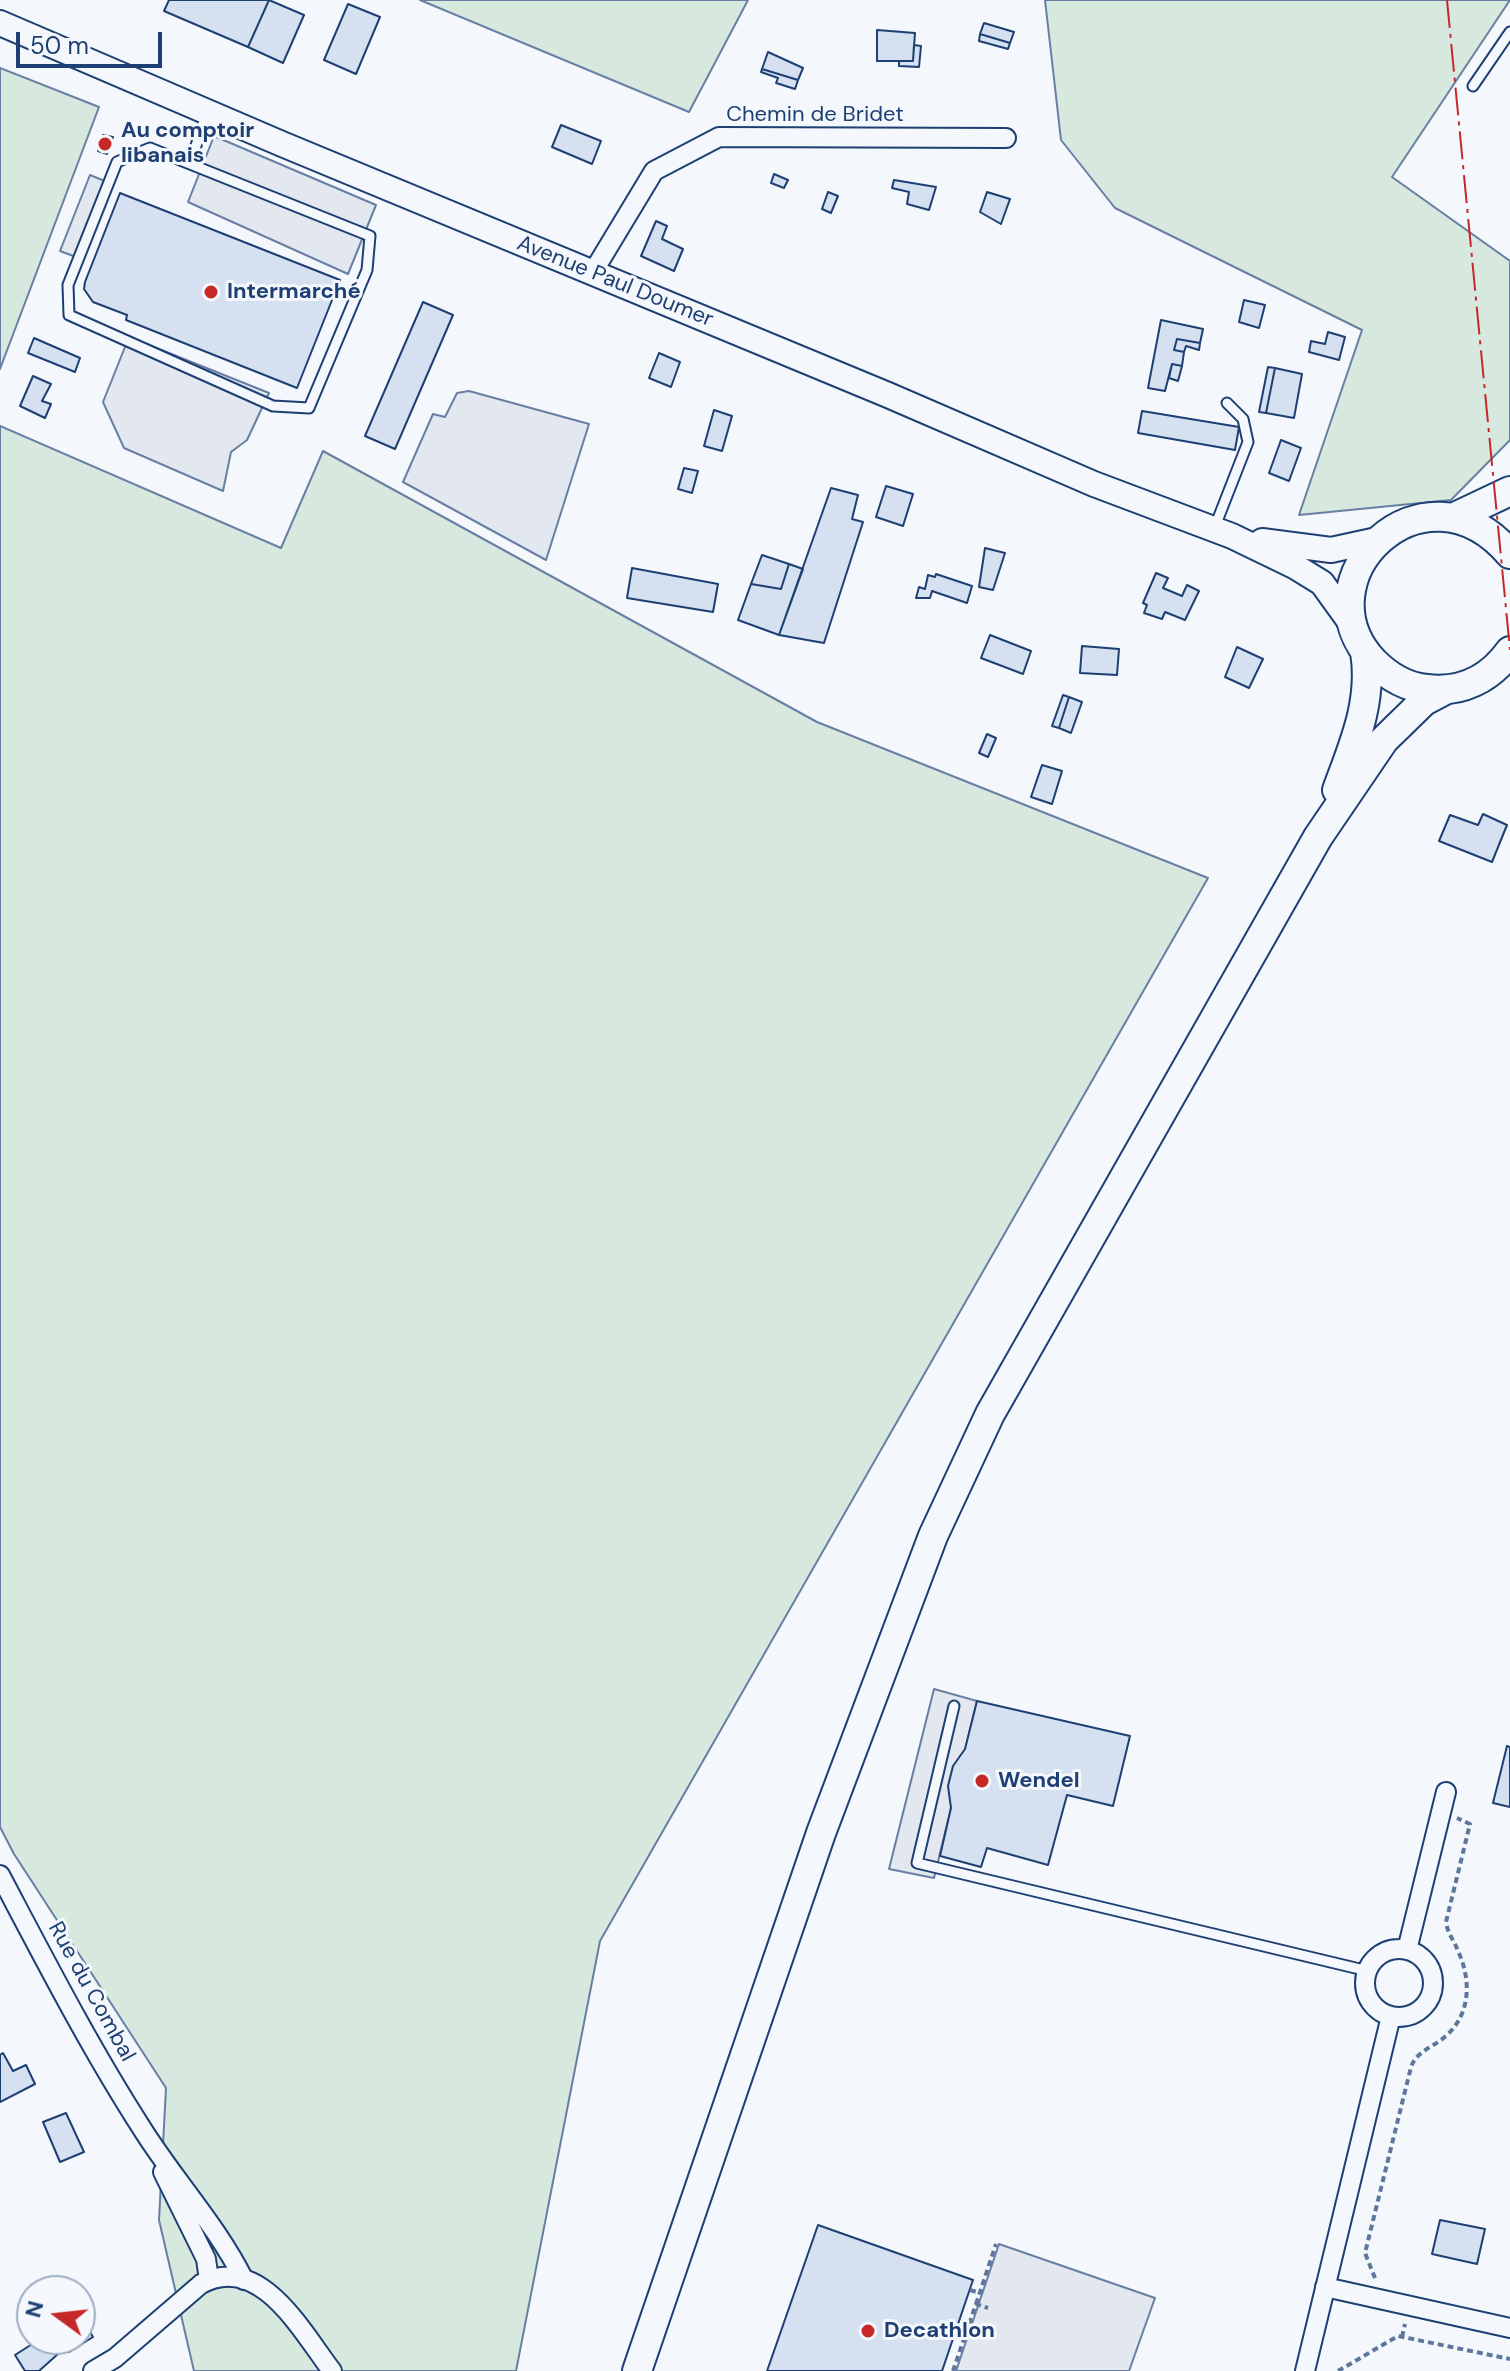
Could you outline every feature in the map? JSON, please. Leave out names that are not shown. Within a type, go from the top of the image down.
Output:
[{"type":"main road","name":"Avenue Paul Doumer","points":[[0,23],[1094,484],[1223,533]]},
{"type":"main road","points":[[1455,517],[1510,491]]},
{"type":"main road","points":[[1353,626],[1350,603],[1353,580],[1363,558],[1377,540],[1400,524],[1427,516],[1455,517],[1486,531],[1510,554]]},
{"type":"main road","points":[[1223,533],[1331,550],[1377,540]]},
{"type":"main road","points":[[1223,533],[1296,567],[1322,583],[1353,626],[1365,652],[1369,676],[1361,727],[1318,837]]},
{"type":"main road","points":[[637,2371],[821,1833],[933,1536],[1013,1372],[1318,837],[1384,740],[1424,701],[1443,691],[1496,676],[1510,651]]},
{"type":"main road","points":[[1365,652],[1386,674],[1413,687],[1443,691]]},
{"type":"street","name":"Chemin de Bridet","points":[[593,272],[654,171],[719,137],[1006,138]]},
{"type":"street","points":[[1407,1950],[1446,1792]]},
{"type":"street","name":"Rue du Combal","points":[[0,1875],[92,2048],[142,2130],[206,2259],[209,2280]]},
{"type":"street","points":[[1407,1950],[1429,1967],[1430,1995],[1410,2015],[1391,2016],[1369,1999],[1368,1971],[1388,1951],[1407,1950]]},
{"type":"street","points":[[1305,2371],[1391,2016]]},
{"type":"street","name":"Rue du Combal","points":[[142,2130],[225,2241],[244,2280]]},
{"type":"street","points":[[93,2371],[115,2358],[164,2312],[209,2280],[231,2276],[268,2292],[280,2303],[332,2371]]},
{"type":"street","points":[[1325,2287],[1510,2328]]},
{"type":"lane","points":[[1473,86],[1510,32]]},
{"type":"lane","points":[[190,164],[207,112]]},
{"type":"lane","points":[[150,148],[190,164],[370,236],[367,270],[309,408],[273,406],[69,315],[68,285],[117,162],[150,148]]},
{"type":"lane","points":[[1223,533],[1248,442],[1243,419],[1227,403]]},
{"type":"lane","points":[[954,1706],[917,1863],[1368,1971]]},
{"type":"path","points":[[1377,2280],[1365,2253],[1411,2067],[1415,2056],[1447,2036],[1459,2021],[1467,2000],[1464,1964],[1448,1934],[1446,1922],[1470,1824],[1442,1811]]},
{"type":"path","points":[[953,2371],[996,2244]]},
{"type":"path","points":[[970,2290],[980,2293]]},
{"type":"path","points":[[976,2304],[988,2308]]},
{"type":"path","points":[[1402,2337],[1409,2306]]},
{"type":"path","points":[[1338,2371],[1402,2337],[1510,2359]]},
{"type":"shaded area","points":[[420,0],[748,0],[689,112]]},
{"type":"shaded area","points":[[1045,0],[1510,0],[1392,177],[1510,261],[1510,440],[1451,500],[1299,515],[1362,330],[1115,208],[1061,140]]},
{"type":"shaded area","points":[[0,68],[99,107],[0,369]]},
{"type":"shaded area","points":[[214,136],[376,205],[348,274],[188,202]]},
{"type":"shaded area","points":[[90,175],[107,182],[76,257],[60,251]]},
{"type":"shaded area","points":[[129,337],[269,393],[247,440],[231,452],[223,491],[124,448],[103,402]]},
{"type":"shaded area","points":[[469,391],[589,424],[546,560],[403,482],[433,414],[445,417],[457,393]]},
{"type":"shaded area","points":[[0,426],[281,548],[323,451],[817,722],[1208,878],[600,1941],[516,2371],[194,2371],[159,2220],[166,2088],[14,1854],[0,1827]]},
{"type":"shaded area","points":[[934,1689],[977,1701],[934,1878],[889,1869]]},
{"type":"shaded area","points":[[999,2244],[1155,2298],[1129,2371],[956,2371]]},
{"type":"building","points":[[169,0],[269,0],[248,47],[164,11]]},
{"type":"building","points":[[269,0],[304,15],[283,63],[248,47]]},
{"type":"building","points":[[348,4],[380,17],[356,74],[324,60]]},
{"type":"building","points":[[984,23],[1014,32],[1010,43],[980,34]]},
{"type":"building","points":[[877,30],[915,33],[913,61],[877,61]]},
{"type":"building","points":[[980,34],[1010,43],[1008,49],[979,41]]},
{"type":"building","points":[[914,45],[921,46],[919,67],[899,66],[899,61],[913,61]]},
{"type":"building","points":[[768,52],[803,68],[798,80],[762,69]]},
{"type":"building","points":[[762,69],[798,80],[795,89],[776,83],[778,78],[761,72]]},
{"type":"building","points":[[561,125],[601,141],[592,164],[552,147]]},
{"type":"building","name":"Au comptoir libanais","points":[[103,135],[113,137],[107,154],[98,151]]},
{"type":"building","points":[[774,174],[788,180],[784,188],[771,183]]},
{"type":"building","points":[[894,180],[936,187],[929,210],[907,204],[909,192],[892,188]]},
{"type":"building","points":[[828,192],[838,196],[831,213],[822,209]]},
{"type":"building","points":[[987,192],[1010,199],[1001,224],[980,212]]},
{"type":"building","name":"Intermarché","points":[[120,193],[340,280],[297,388],[126,320],[127,315],[93,302],[84,289],[85,282]]},
{"type":"building","points":[[656,221],[667,226],[662,239],[683,249],[674,271],[641,256]]},
{"type":"building","points":[[1244,300],[1265,305],[1259,328],[1239,322]]},
{"type":"building","points":[[423,302],[453,315],[395,449],[365,436]]},
{"type":"building","points":[[1161,320],[1203,329],[1200,343],[1177,339],[1174,350],[1184,352],[1182,366],[1172,364],[1165,391],[1148,388]]},
{"type":"building","points":[[1328,332],[1345,337],[1339,360],[1309,352],[1311,341],[1325,344]]},
{"type":"building","points":[[34,338],[80,358],[75,372],[28,353]]},
{"type":"building","points":[[1177,339],[1200,343],[1199,350],[1186,346],[1184,352],[1174,350]]},
{"type":"building","points":[[659,353],[680,362],[671,387],[649,378]]},
{"type":"building","points":[[1172,364],[1182,366],[1178,381],[1169,378]]},
{"type":"building","points":[[1268,367],[1275,368],[1266,413],[1259,412]]},
{"type":"building","points":[[1275,368],[1302,374],[1294,418],[1266,413]]},
{"type":"building","points":[[33,376],[51,384],[42,401],[51,404],[45,418],[20,406]]},
{"type":"building","points":[[714,410],[732,416],[722,451],[704,446]]},
{"type":"building","points":[[1142,411],[1239,427],[1235,450],[1138,433]]},
{"type":"building","points":[[1281,440],[1301,448],[1289,481],[1269,473]]},
{"type":"building","points":[[684,468],[698,471],[692,493],[678,489]]},
{"type":"building","points":[[886,486],[913,494],[903,526],[876,517]]},
{"type":"building","points":[[831,488],[858,495],[852,519],[863,522],[824,643],[779,635]]},
{"type":"building","points":[[985,548],[1005,553],[993,590],[979,587]]},
{"type":"building","points":[[762,555],[789,564],[781,589],[751,584]]},
{"type":"building","points":[[789,564],[803,569],[779,635],[738,620],[751,584],[781,589]]},
{"type":"building","points":[[632,568],[718,584],[713,612],[627,598]]},
{"type":"building","points":[[1156,573],[1168,578],[1163,588],[1182,596],[1187,585],[1199,591],[1185,620],[1165,612],[1162,619],[1144,613],[1147,605],[1143,603]]},
{"type":"building","points":[[936,574],[972,586],[967,603],[932,591],[930,598],[916,598],[919,587],[925,589],[928,575],[935,577]]},
{"type":"building","points":[[990,635],[1031,651],[1023,674],[981,658]]},
{"type":"building","points":[[1082,646],[1119,649],[1117,675],[1080,673]]},
{"type":"building","points":[[1237,647],[1263,659],[1249,688],[1225,677]]},
{"type":"building","points":[[1063,695],[1069,697],[1059,728],[1052,726]]},
{"type":"building","points":[[1069,697],[1082,702],[1071,733],[1059,728]]},
{"type":"building","points":[[987,734],[996,738],[988,757],[979,753]]},
{"type":"building","points":[[1042,765],[1062,771],[1052,804],[1031,797]]},
{"type":"building","points":[[1483,814],[1507,825],[1492,862],[1439,841],[1450,815],[1478,825]]},
{"type":"building","points":[[977,1701],[1130,1736],[1113,1806],[1067,1795],[1048,1865],[987,1848],[981,1867],[940,1856],[951,1808],[948,1786],[953,1766],[965,1749]]},
{"type":"building","points":[[1507,1746],[1510,1747],[1510,1807],[1493,1803]]},
{"type":"building","points":[[3,2053],[13,2071],[26,2065],[35,2084],[0,2102],[0,2055]]},
{"type":"building","points":[[66,2113],[84,2152],[60,2162],[43,2122]]},
{"type":"building","points":[[1440,2220],[1485,2229],[1477,2264],[1432,2254]]},
{"type":"building","name":"Decathlon","points":[[818,2225],[973,2280],[942,2371],[767,2371]]},
{"type":"building","points":[[15,2355],[57,2355],[39,2371],[25,2371]]},
{"type":"power","points":[[1447,0],[1510,650]]},
{"type":"place","name":"Au comptoir libanais","points":[[105,144]]},
{"type":"place","name":"Intermarché","points":[[211,292]]},
{"type":"place","name":"Wendel","points":[[982,1781]]},
{"type":"place","name":"Decathlon","points":[[868,2331]]}]
